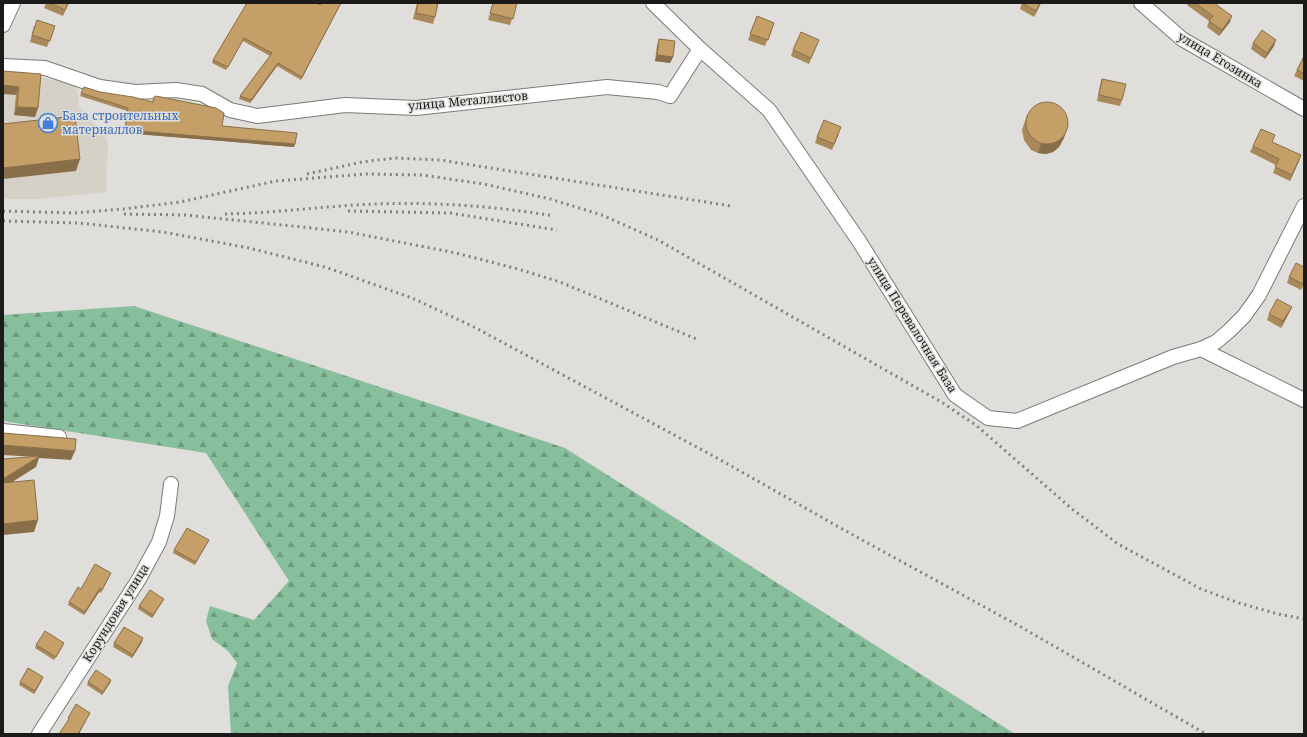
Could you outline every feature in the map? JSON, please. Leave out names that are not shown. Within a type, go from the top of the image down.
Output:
[{"type":"street","points":[[3,25],[13,3]]},
{"type":"street","name":"улица Перевалочная База","points":[[653,3],[700,49],[769,110],[859,240],[955,395],[988,418],[1017,421],[1174,357],[1201,349],[1216,342],[1244,316],[1259,295],[1304,206]]},
{"type":"street","name":"улица Егозинка","points":[[1141,3],[1182,39],[1304,109]]},
{"type":"street","name":"улица Металлистов","points":[[3,66],[45,68],[100,87],[135,92],[176,90],[202,94],[230,110],[257,116],[345,105],[416,108],[607,87],[658,92],[670,96],[700,49]]},
{"type":"street","points":[[1201,349],[1304,400]]},
{"type":"street","points":[[3,430],[59,437]]},
{"type":"street","name":"Корундовая улица","points":[[38,734],[139,579],[156,548],[167,516],[171,484]]},
{"type":"shaded area","name":"База cтроительных материаллов","points":[[3,73],[36,76],[77,86],[79,106],[108,141],[106,192],[38,199],[3,199]]},
{"type":"green space","points":[[134,306],[565,448],[1015,734],[231,734],[228,686],[237,663],[228,651],[212,639],[206,621],[210,606],[254,620],[289,581],[206,453],[3,421],[3,315]]},
{"type":"building","points":[[50,3],[68,3],[65,10]]},
{"type":"building","points":[[247,3],[315,3],[321,5],[322,3],[341,3],[302,77],[278,63],[251,100],[240,96],[272,53],[244,38],[228,67],[213,60]]},
{"type":"building","points":[[418,3],[438,3],[435,17],[416,13]]},
{"type":"building","points":[[493,3],[517,3],[513,19],[490,13]]},
{"type":"building","points":[[1022,3],[1040,3],[1036,11]]},
{"type":"building","points":[[1195,3],[1214,3],[1232,16],[1222,30],[1209,21],[1213,16]]},
{"type":"building","points":[[757,16],[774,23],[768,40],[750,34]]},
{"type":"building","points":[[37,20],[55,26],[50,41],[32,35]]},
{"type":"building","points":[[1262,30],[1276,40],[1267,53],[1253,43]]},
{"type":"building","points":[[801,32],[819,40],[811,58],[793,50]]},
{"type":"building","points":[[659,39],[675,41],[673,57],[657,55]]},
{"type":"building","points":[[1304,56],[1304,74],[1297,70]]},
{"type":"building","points":[[3,71],[41,74],[38,108],[17,107],[19,87],[3,85]]},
{"type":"building","points":[[1102,79],[1126,84],[1122,100],[1099,95]]},
{"type":"building","points":[[84,87],[100,92],[133,97],[153,102],[154,97],[156,96],[216,108],[224,113],[222,126],[297,133],[295,144],[125,130],[128,108],[81,93]]},
{"type":"building","points":[[1043,102],[1051,102],[1062,108],[1068,119],[1068,127],[1062,138],[1051,144],[1043,144],[1032,138],[1026,127],[1026,119],[1032,108]]},
{"type":"building","points":[[75,116],[80,159],[3,168],[3,124]]},
{"type":"building","points":[[824,120],[841,127],[834,144],[817,137]]},
{"type":"building","points":[[1261,129],[1275,135],[1272,142],[1301,155],[1292,175],[1275,167],[1279,159],[1253,146]]},
{"type":"building","points":[[1296,263],[1304,267],[1303,284],[1289,277]]},
{"type":"building","points":[[1277,299],[1292,307],[1283,321],[1269,314]]},
{"type":"building","points":[[3,433],[76,439],[75,451],[3,445]]},
{"type":"building","points":[[40,456],[3,479],[3,459]]},
{"type":"building","points":[[34,480],[38,520],[3,524],[3,483]]},
{"type":"building","points":[[187,528],[209,540],[196,562],[174,550]]},
{"type":"building","points":[[95,564],[111,573],[102,590],[100,588],[85,612],[69,602],[78,587],[81,589]]},
{"type":"building","points":[[150,590],[164,599],[153,615],[139,606]]},
{"type":"building","points":[[124,627],[143,638],[133,655],[114,643]]},
{"type":"building","points":[[45,631],[64,643],[56,657],[36,645]]},
{"type":"building","points":[[28,668],[43,677],[35,691],[20,682]]},
{"type":"building","points":[[96,670],[111,680],[103,692],[88,682]]},
{"type":"building","points":[[76,704],[90,713],[78,734],[59,734],[69,719],[68,718]]},
{"type":"railway","points":[[307,174],[362,162],[395,158],[440,160],[731,206]]},
{"type":"railway","points":[[3,211],[74,213],[123,209],[180,202],[276,181],[366,174],[422,175],[484,184],[550,199],[602,215],[658,240],[943,403],[977,426],[1072,509],[1118,544],[1201,589],[1239,603],[1278,614],[1304,619]]},
{"type":"railway","points":[[225,214],[375,204],[420,204],[487,207],[554,216]]},
{"type":"railway","points":[[348,211],[450,213],[557,230]]},
{"type":"railway","points":[[124,214],[185,215],[348,232],[456,253],[518,269],[560,282],[699,340]]},
{"type":"railway","points":[[3,221],[79,223],[163,232],[249,248],[325,267],[412,298],[474,327],[717,458],[853,535],[1021,627],[1206,734]]},
{"type":"place","name":"База cтроительных материаллов","points":[[48,123]]}]
